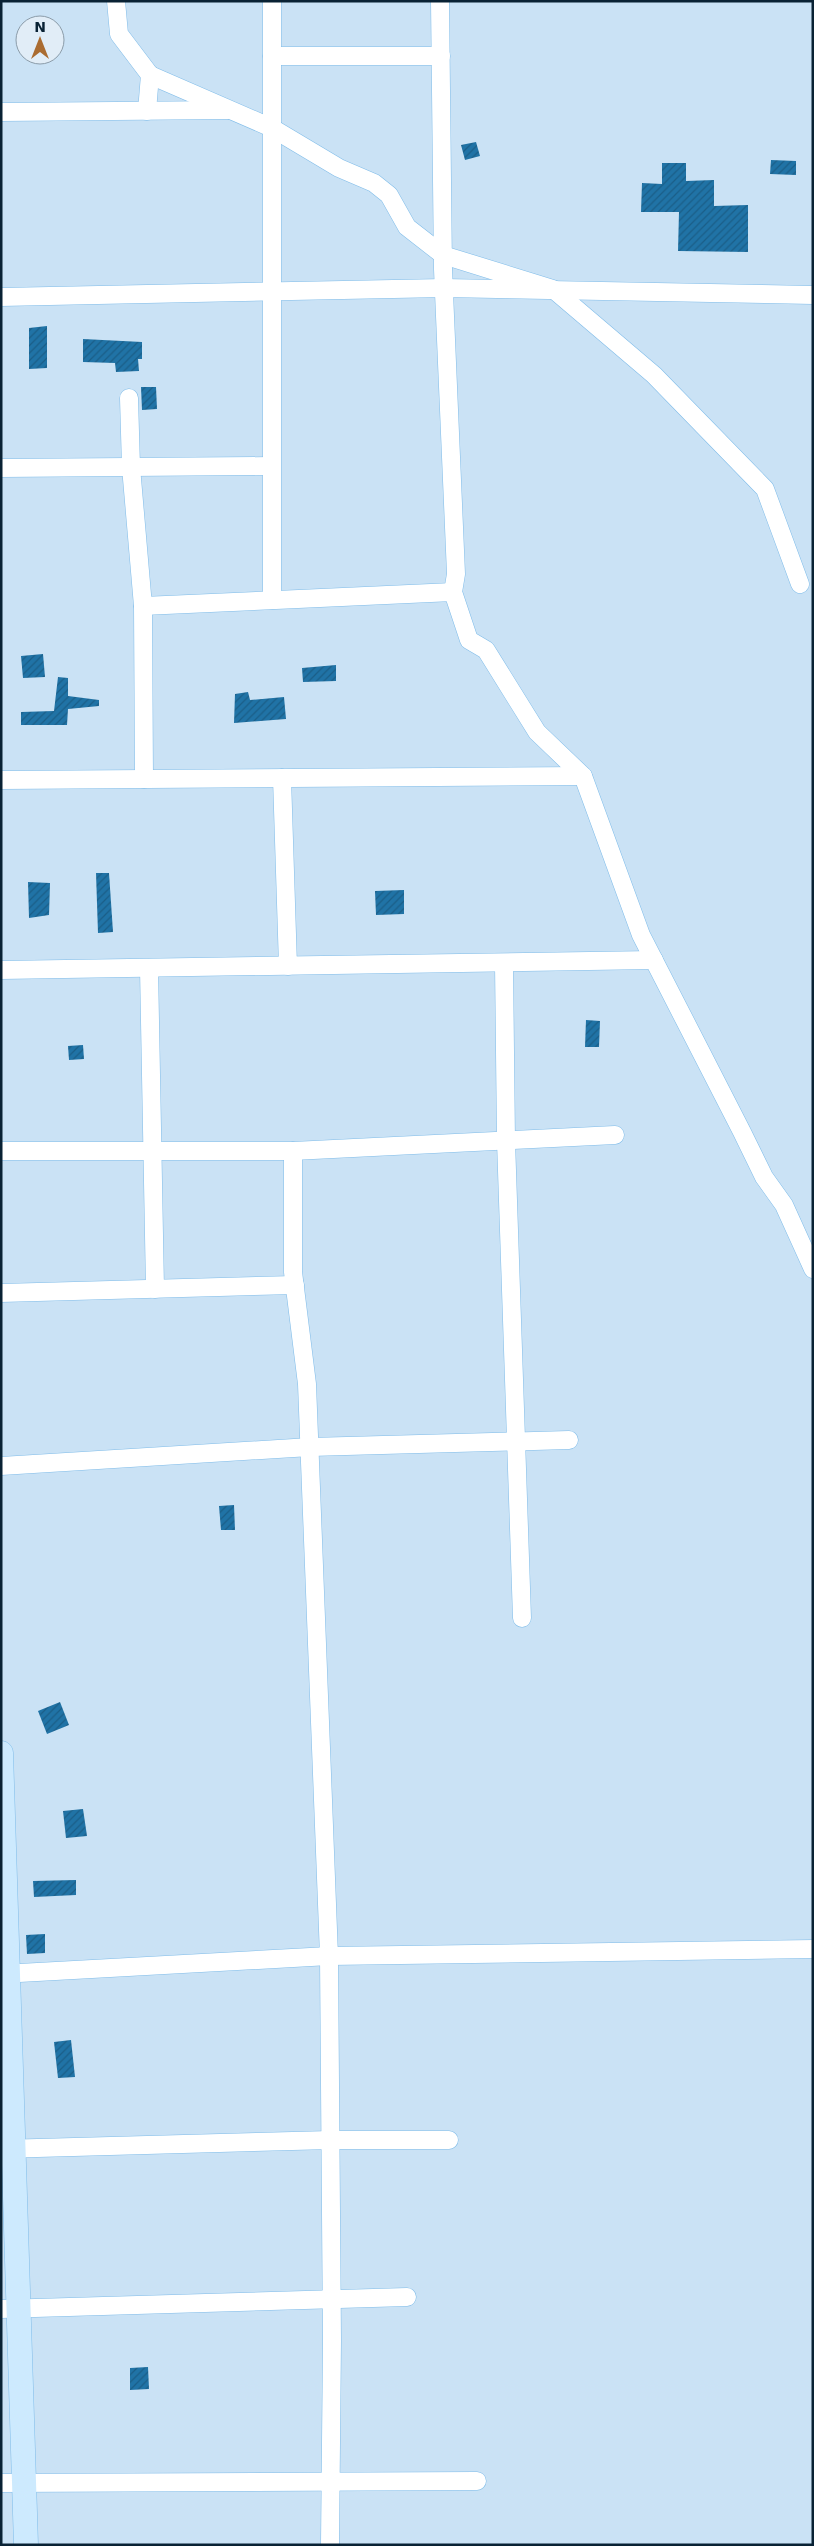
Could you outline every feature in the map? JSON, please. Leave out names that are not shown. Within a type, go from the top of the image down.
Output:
[{"type":"main road","points":[[1,1754],[13,2482],[26,2545]]},
{"type":"street","points":[[116,1],[119,34],[150,75],[235,110],[272,128],[339,168],[374,183],[389,195],[407,227],[443,254],[553,290],[654,376],[766,489],[800,584]]},
{"type":"street","points":[[272,1],[272,600]]},
{"type":"street","points":[[440,1],[443,254],[456,574],[453,592],[470,640],[486,650],[537,732],[583,776],[641,935],[764,1177],[784,1206],[813,1269]]},
{"type":"street","points":[[272,56],[441,56]]},
{"type":"street","points":[[147,111],[150,75]]},
{"type":"street","points":[[1,112],[272,110]]},
{"type":"street","points":[[1,297],[444,288],[813,295]]},
{"type":"street","points":[[129,398],[131,467],[143,606],[144,779]]},
{"type":"street","points":[[1,468],[271,466]]},
{"type":"street","points":[[143,606],[453,592]]},
{"type":"street","points":[[1,780],[583,776]]},
{"type":"street","points":[[282,778],[288,966]]},
{"type":"street","points":[[1,970],[654,960]]},
{"type":"street","points":[[504,963],[506,1141],[522,1618]]},
{"type":"street","points":[[149,968],[155,1289]]},
{"type":"street","points":[[1,1151],[293,1151],[615,1135]]},
{"type":"street","points":[[293,1151],[295,1285],[307,1384],[330,1956],[332,2300],[330,2545]]},
{"type":"street","points":[[1,1293],[295,1285]]},
{"type":"street","points":[[1,1466],[310,1447],[569,1440]]},
{"type":"street","points":[[5,1974],[330,1956],[813,1949]]},
{"type":"street","points":[[8,2149],[331,2140],[449,2140]]},
{"type":"street","points":[[10,2309],[407,2297]]},
{"type":"street","points":[[13,2482],[478,2481]]},
{"type":"building","points":[[476,142],[480,156],[465,160],[461,145]]},
{"type":"building","points":[[771,160],[796,161],[796,175],[770,174]]},
{"type":"building","points":[[662,163],[686,163],[686,181],[714,180],[714,206],[748,205],[748,252],[678,251],[679,212],[641,212],[642,183],[662,184]]},
{"type":"building","points":[[47,326],[47,368],[29,369],[29,328]]},
{"type":"building","points":[[83,339],[142,342],[142,359],[138,359],[139,371],[116,372],[115,363],[83,362]]},
{"type":"building","points":[[141,387],[156,387],[157,409],[142,410]]},
{"type":"building","points":[[43,654],[45,677],[23,678],[21,656]]},
{"type":"building","points":[[336,665],[336,681],[303,682],[302,668]]},
{"type":"building","points":[[58,677],[68,678],[68,696],[99,700],[99,706],[68,709],[67,725],[21,725],[21,712],[54,711]]},
{"type":"building","points":[[248,692],[250,700],[284,697],[286,719],[234,723],[235,694]]},
{"type":"building","points":[[96,873],[109,873],[113,932],[98,933]]},
{"type":"building","points":[[28,882],[50,883],[49,915],[29,918]]},
{"type":"building","points":[[404,890],[404,914],[376,915],[375,891]]},
{"type":"building","points":[[586,1020],[600,1021],[599,1047],[585,1047]]},
{"type":"building","points":[[83,1045],[84,1059],[69,1060],[68,1046]]},
{"type":"building","points":[[234,1505],[235,1530],[221,1530],[219,1506]]},
{"type":"building","points":[[60,1702],[69,1725],[47,1734],[38,1711]]},
{"type":"building","points":[[83,1809],[87,1836],[66,1838],[63,1811]]},
{"type":"building","points":[[76,1880],[76,1895],[34,1897],[33,1881]]},
{"type":"building","points":[[45,1934],[45,1953],[27,1954],[26,1935]]},
{"type":"building","points":[[71,2040],[75,2077],[58,2078],[54,2042]]},
{"type":"building","points":[[148,2367],[149,2389],[130,2390],[130,2368]]}]
